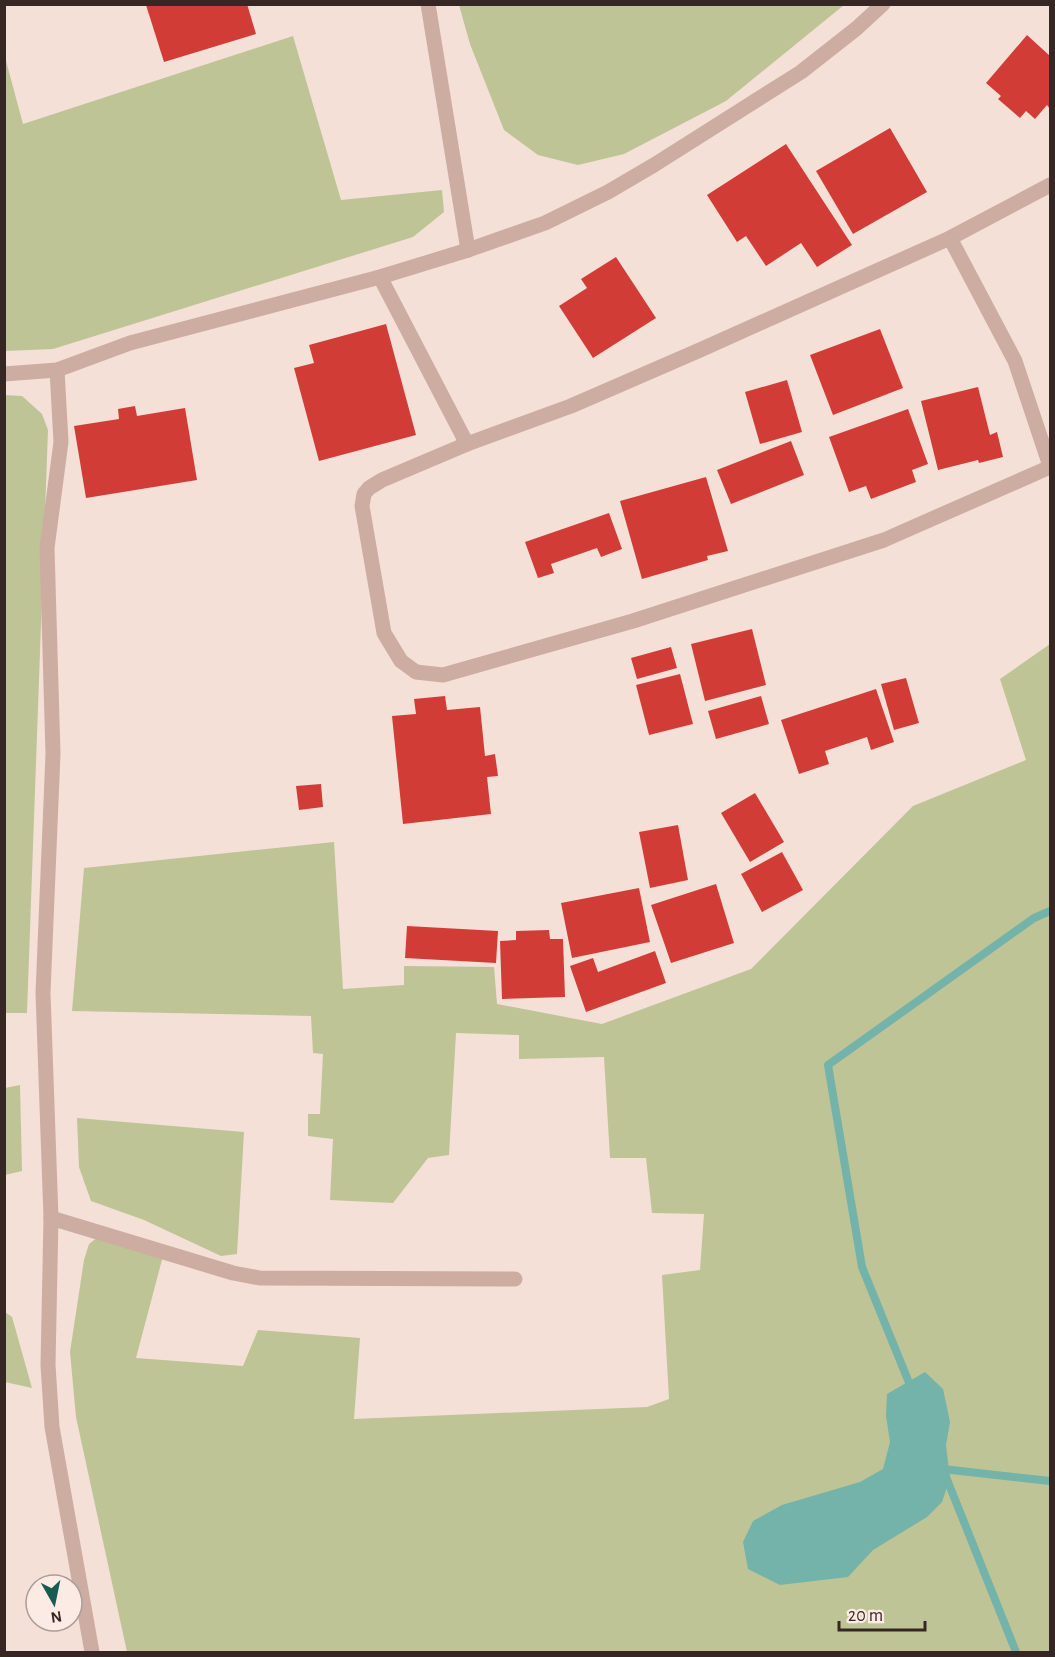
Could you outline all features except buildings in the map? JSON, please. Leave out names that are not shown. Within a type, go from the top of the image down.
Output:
[{"type":"street","points":[[428,4],[468,250]]},
{"type":"street","points":[[4,374],[57,370],[130,343],[380,277],[545,223],[608,192],[801,72],[857,28],[883,4]]},
{"type":"street","points":[[950,238],[1015,361],[1050,466],[884,540],[644,618],[443,675],[416,672],[401,661],[384,633],[362,506],[364,494],[369,488],[382,480],[467,444],[571,406],[950,238],[1050,185]]},
{"type":"street","points":[[380,277],[467,444]]},
{"type":"street","points":[[57,370],[62,442],[47,548],[52,754],[43,993],[51,1218],[48,1365],[52,1427],[92,1653]]},
{"type":"street","points":[[51,1218],[224,1271],[260,1278],[515,1279]]},
{"type":"green space","points":[[459,4],[844,5],[726,101],[624,154],[578,165],[538,155],[504,130],[470,44]]},
{"type":"green space","points":[[293,36],[341,200],[442,190],[444,212],[413,237],[53,349],[5,351],[5,57],[23,124]]},
{"type":"green space","points":[[4,395],[22,396],[42,414],[48,430],[27,1013],[5,1013]]},
{"type":"green space","points":[[1050,644],[1050,1652],[127,1652],[76,1417],[70,1352],[84,1260],[89,1244],[98,1237],[163,1256],[136,1358],[243,1366],[258,1330],[360,1338],[354,1419],[647,1407],[669,1399],[662,1275],[700,1270],[704,1214],[652,1213],[646,1158],[610,1158],[604,1057],[519,1059],[519,1035],[456,1033],[449,1155],[428,1158],[393,1203],[330,1200],[333,1139],[308,1136],[308,1114],[320,1114],[323,1054],[313,1053],[311,1016],[72,1011],[84,868],[334,842],[343,989],[404,985],[404,966],[494,967],[497,1004],[602,1024],[751,969],[913,806],[1026,760],[1000,679]]},
{"type":"green space","points":[[20,1085],[22,1171],[5,1175],[5,1088]]},
{"type":"green space","points":[[77,1118],[244,1132],[237,1254],[221,1256],[144,1220],[91,1201],[79,1167]]},
{"type":"green space","points":[[5,1312],[12,1317],[32,1388],[5,1382]]},
{"type":"water","points":[[925,1372],[943,1389],[950,1422],[946,1445],[950,1478],[942,1502],[927,1517],[873,1550],[848,1577],[780,1585],[748,1569],[743,1542],[753,1521],[782,1505],[860,1482],[883,1469],[890,1442],[886,1416],[887,1394]]},
{"type":"waterway","points":[[912,1390],[862,1267],[828,1065],[1034,918],[1050,911]]},
{"type":"waterway","points":[[943,1469],[1050,1481]]},
{"type":"waterway","points":[[944,1472],[1016,1652]]}]
